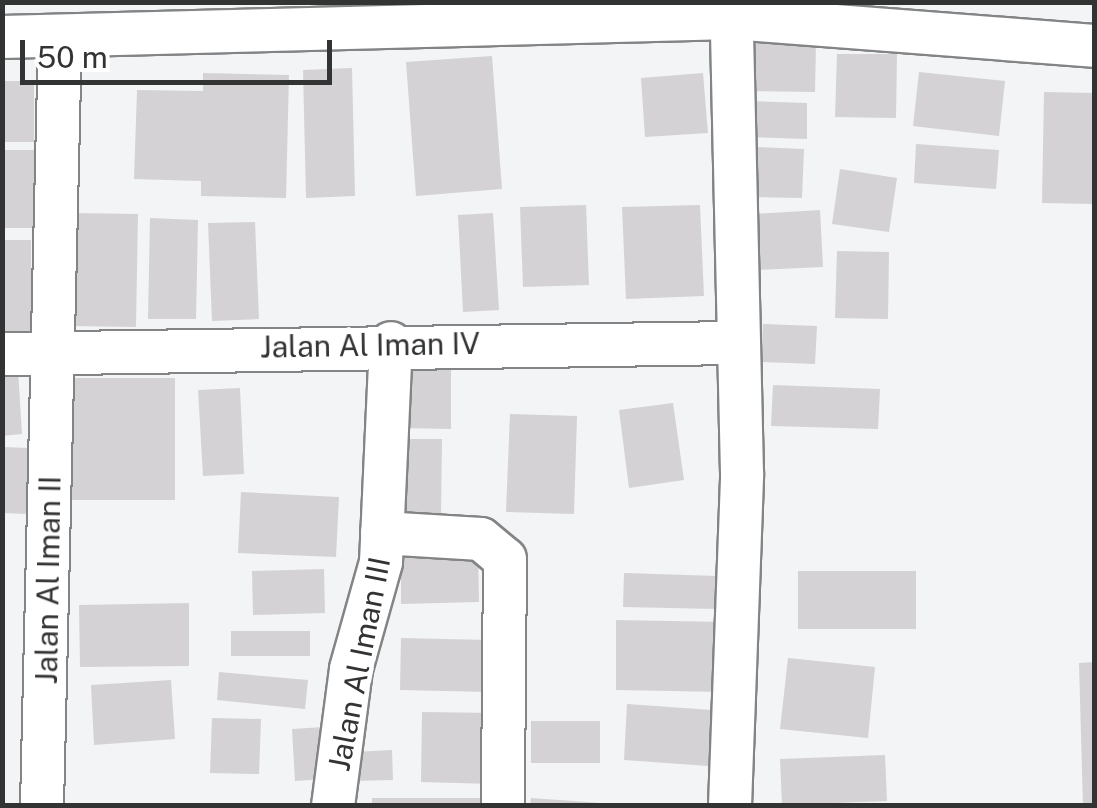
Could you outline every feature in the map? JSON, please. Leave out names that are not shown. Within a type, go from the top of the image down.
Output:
[{"type":"street","points":[[2,37],[403,16],[650,13],[732,18],[923,16],[1094,46]]},
{"type":"street","points":[[730,806],[742,473],[732,18]]},
{"type":"street","name":"Jalan Al Iman II","points":[[42,806],[60,36]]},
{"type":"street","name":"Jalan Al Iman IV","points":[[2,354],[391,343],[738,343]]},
{"type":"street","name":"Jalan Al Iman III","points":[[333,806],[351,669],[376,589],[391,343]]},
{"type":"street","points":[[382,533],[481,540],[505,559],[503,806]]},
{"type":"building","points":[[753,42],[816,43],[815,92],[752,91]]},
{"type":"building","points":[[837,54],[897,54],[896,118],[835,117]]},
{"type":"building","points":[[492,56],[502,189],[416,196],[406,62]]},
{"type":"building","points":[[352,68],[355,196],[306,198],[303,70]]},
{"type":"building","points":[[919,72],[1005,81],[999,136],[913,126]]},
{"type":"building","points":[[203,73],[289,75],[286,198],[201,196],[201,181],[134,179],[137,90],[203,91]]},
{"type":"building","points":[[703,73],[708,133],[645,137],[641,78]]},
{"type":"building","points":[[2,81],[34,81],[34,142],[2,142]]},
{"type":"building","points":[[1044,92],[1094,93],[1094,204],[1042,203]]},
{"type":"building","points":[[748,101],[807,103],[807,139],[747,137]]},
{"type":"building","points":[[916,144],[999,150],[996,189],[914,183]]},
{"type":"building","points":[[755,147],[804,149],[802,198],[753,197]]},
{"type":"building","points":[[2,150],[34,150],[34,228],[2,228]]},
{"type":"building","points":[[840,169],[897,178],[889,232],[832,224]]},
{"type":"building","points":[[586,205],[589,285],[523,287],[520,207]]},
{"type":"building","points":[[700,205],[704,296],[626,299],[622,207]]},
{"type":"building","points":[[820,210],[823,267],[755,270],[752,214]]},
{"type":"building","points":[[73,213],[138,214],[136,327],[71,326]]},
{"type":"building","points":[[493,213],[499,310],[463,312],[458,215]]},
{"type":"building","points":[[150,218],[198,220],[196,319],[148,319]]},
{"type":"building","points":[[255,222],[259,319],[212,321],[208,223]]},
{"type":"building","points":[[2,240],[31,240],[31,333],[2,333]]},
{"type":"building","points":[[837,251],[889,252],[888,319],[835,318]]},
{"type":"building","points":[[763,324],[817,326],[815,364],[761,362]]},
{"type":"building","points":[[399,360],[451,360],[451,429],[398,428]]},
{"type":"building","points":[[18,370],[22,434],[2,436],[2,371]]},
{"type":"building","points":[[68,378],[175,378],[175,500],[68,500]]},
{"type":"building","points":[[773,385],[880,389],[878,429],[771,426]]},
{"type":"building","points":[[240,388],[244,474],[203,476],[198,390]]},
{"type":"building","points":[[673,403],[684,480],[629,488],[619,410]]},
{"type":"building","points":[[510,414],[577,416],[574,514],[506,512]]},
{"type":"building","points":[[397,439],[442,439],[441,517],[397,517]]},
{"type":"building","points":[[2,447],[29,448],[27,514],[2,513]]},
{"type":"building","points":[[241,492],[339,497],[336,557],[238,553]]},
{"type":"building","points":[[478,548],[479,602],[401,604],[401,549]]},
{"type":"building","points":[[324,569],[325,613],[253,615],[252,571]]},
{"type":"building","points":[[798,571],[916,571],[916,629],[798,629]]},
{"type":"building","points":[[624,573],[718,576],[717,609],[623,607]]},
{"type":"building","points":[[189,603],[189,666],[80,667],[79,605]]},
{"type":"building","points":[[616,620],[725,622],[723,692],[616,690]]},
{"type":"building","points":[[231,631],[310,631],[310,656],[231,656]]},
{"type":"building","points":[[401,638],[490,640],[489,692],[400,690]]},
{"type":"building","points":[[788,658],[875,667],[868,738],[780,729]]},
{"type":"building","points":[[1094,662],[1094,806],[1083,806],[1079,663]]},
{"type":"building","points":[[219,672],[308,680],[305,709],[217,700]]},
{"type":"building","points":[[171,680],[175,739],[94,745],[91,685]]},
{"type":"building","points":[[627,704],[712,710],[708,766],[624,760]]},
{"type":"building","points":[[422,712],[494,713],[493,784],[421,782]]},
{"type":"building","points":[[212,718],[261,719],[259,774],[210,773]]},
{"type":"building","points":[[531,721],[600,721],[600,763],[531,763]]},
{"type":"building","points":[[324,727],[326,779],[295,781],[292,729]]},
{"type":"building","points":[[392,750],[393,780],[353,781],[353,752]]},
{"type":"building","points":[[885,755],[887,801],[782,805],[780,759]]},
{"type":"building","points":[[372,798],[501,798],[501,806],[372,806]]},
{"type":"building","points":[[531,798],[601,803],[601,806],[530,806]]}]
